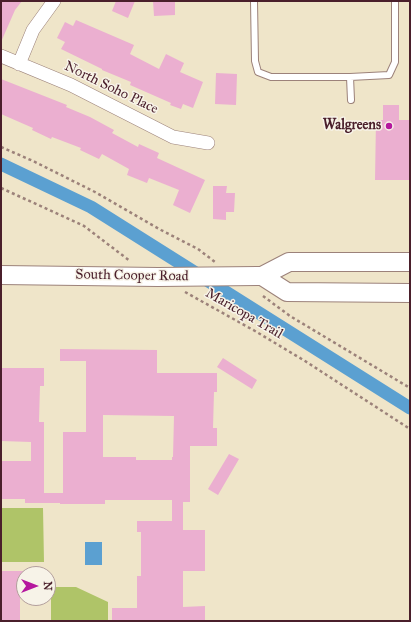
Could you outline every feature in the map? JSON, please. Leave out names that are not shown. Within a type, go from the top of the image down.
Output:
[{"type":"main road","name":"South Cooper Road","points":[[1,275],[172,283],[216,276],[262,276],[289,262],[410,262]]},
{"type":"main road","points":[[262,276],[288,292],[410,293]]},
{"type":"street","points":[[19,64],[33,30],[54,1]]},
{"type":"street","name":"North Soho Place","points":[[1,56],[71,85],[173,137],[208,143]]},
{"type":"lane","points":[[254,1],[255,61],[258,72],[271,77],[350,77],[389,75],[395,62],[395,1]]},
{"type":"lane","points":[[350,77],[351,100]]},
{"type":"path","points":[[1,188],[84,226],[131,262]]},
{"type":"path","name":"Maricopa Trail","points":[[172,283],[305,361],[410,429]]},
{"type":"green space","points":[[1,508],[43,508],[44,562],[1,562]]},
{"type":"green space","points":[[56,587],[76,587],[108,602],[108,621],[51,621],[51,606],[56,606]]},
{"type":"water","points":[[85,542],[102,542],[102,565],[85,565]]},
{"type":"building","points":[[1,1],[22,1],[15,10],[1,42]]},
{"type":"building","points":[[116,1],[135,1],[128,18],[112,11]]},
{"type":"building","points":[[153,1],[175,1],[175,15],[154,16]]},
{"type":"building","points":[[76,20],[134,45],[130,54],[159,69],[166,54],[184,63],[180,72],[203,82],[193,108],[183,104],[181,109],[170,105],[171,103],[130,85],[131,82],[102,70],[61,49],[65,42],[57,38],[65,22],[73,26]]},
{"type":"building","points":[[216,73],[237,74],[236,105],[215,104]]},
{"type":"building","points":[[1,79],[67,105],[66,107],[90,117],[114,130],[112,133],[138,147],[139,144],[159,153],[157,158],[205,180],[190,213],[173,205],[179,190],[149,178],[147,183],[127,175],[129,169],[102,154],[99,159],[80,150],[81,148],[52,137],[51,139],[32,130],[33,128],[1,114]]},
{"type":"building","name":"Walgreens","points":[[383,105],[399,105],[399,120],[410,120],[410,180],[375,180],[376,120],[383,120]]},
{"type":"building","points":[[213,186],[227,186],[226,193],[235,193],[234,212],[226,212],[226,220],[213,219]]},
{"type":"building","points":[[60,349],[157,350],[157,373],[217,373],[217,392],[214,392],[213,428],[217,428],[217,446],[190,446],[190,502],[183,502],[183,530],[205,530],[205,571],[183,571],[183,607],[205,606],[205,621],[112,621],[112,608],[137,608],[137,576],[141,576],[141,532],[137,532],[137,521],[172,521],[172,500],[105,500],[105,504],[60,504],[25,503],[25,499],[1,499],[1,461],[31,461],[31,442],[1,441],[1,368],[44,368],[44,386],[40,386],[39,422],[44,422],[44,493],[63,493],[63,432],[86,432],[86,361],[60,361]],"holes":[[[103,415],[174,416],[172,460],[136,460],[136,457],[103,457]]]},
{"type":"building","points":[[223,358],[257,380],[252,389],[217,367]]},
{"type":"building","points":[[229,454],[239,459],[218,495],[208,489]]},
{"type":"building","points":[[1,571],[16,571],[16,606],[20,606],[20,621],[1,621]]},
{"type":"waterway","points":[[1,164],[91,207],[410,408]]},
{"type":"place","name":"Walgreens","points":[[389,126]]}]
